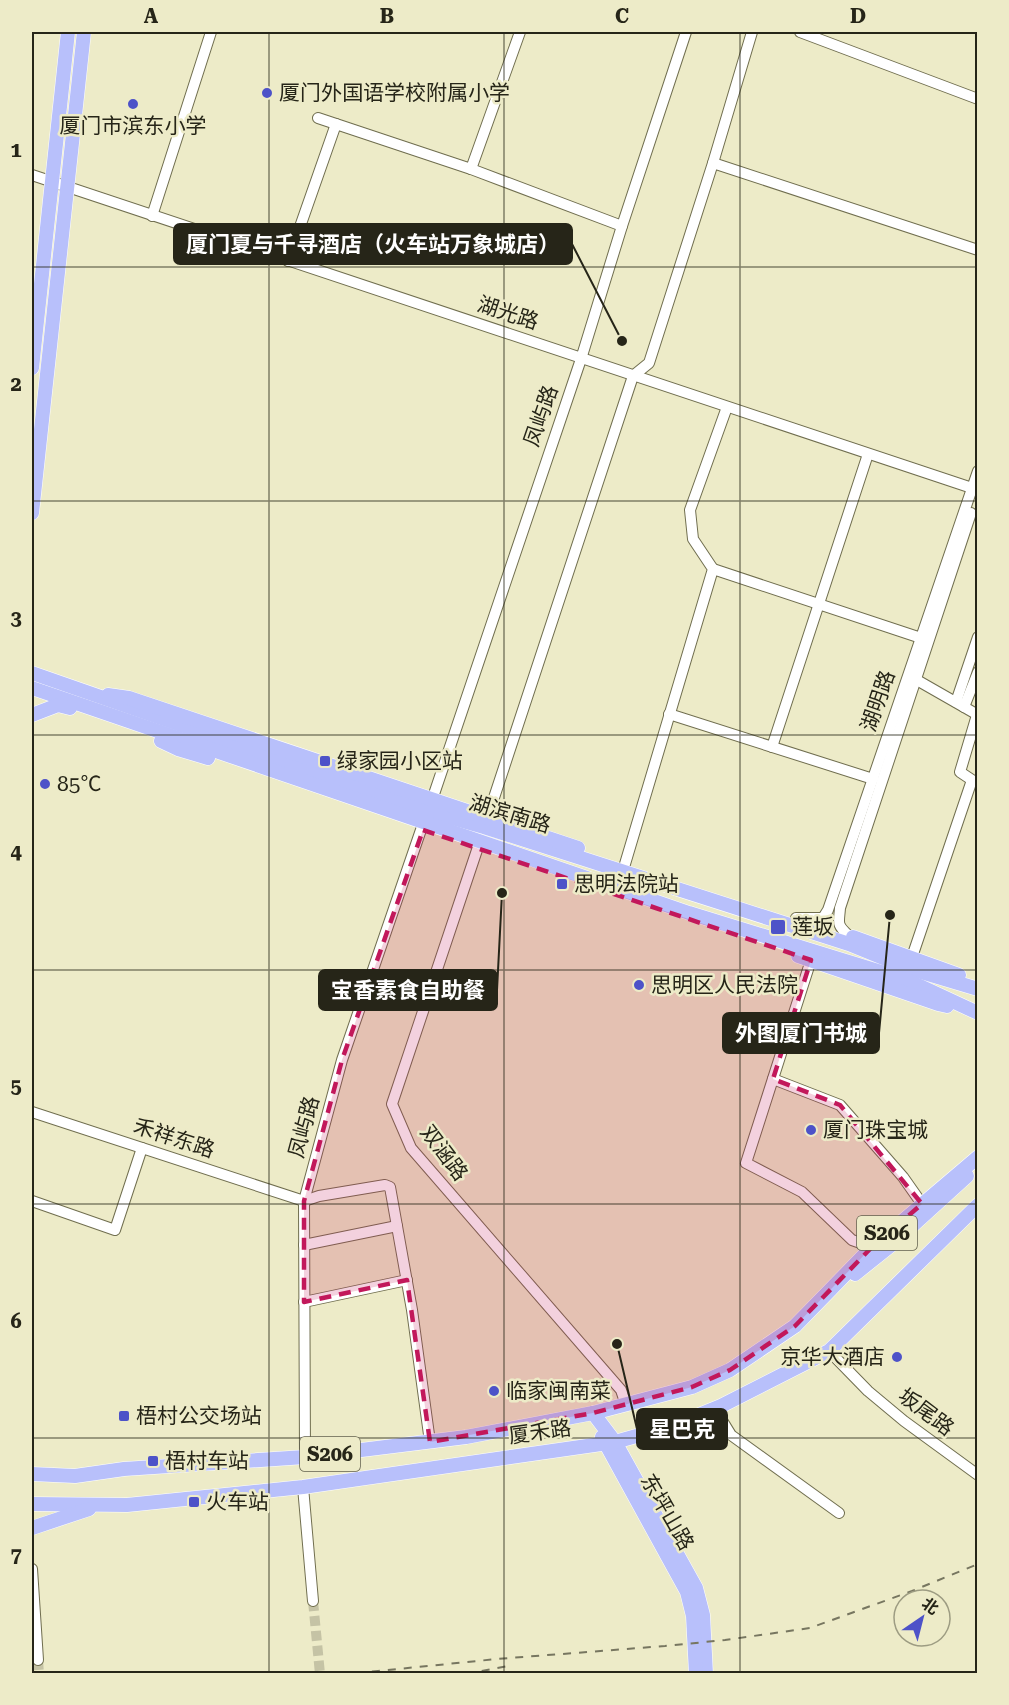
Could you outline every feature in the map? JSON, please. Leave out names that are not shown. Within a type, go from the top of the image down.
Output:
[{"type":"main road","points":[[32,368],[68,32]]},
{"type":"main road","points":[[32,513],[84,32]]},
{"type":"main road","name":"湖滨南路","points":[[32,674],[482,834],[689,913],[907,980],[974,1013]]},
{"type":"main road","name":"湖滨南路","points":[[32,688],[104,714],[178,748],[427,815],[811,960],[938,1004],[974,1013]]},
{"type":"main road","points":[[32,715],[58,705],[104,714]]},
{"type":"main road","points":[[482,834],[625,864],[848,935],[978,982]]},
{"type":"main road","name":"湖滨南路","points":[[482,834],[849,944],[908,968],[978,990]]},
{"type":"main road","name":"S206","points":[[626,1405],[692,1388],[730,1370],[795,1326],[872,1247],[978,1157]]},
{"type":"main road","name":"S206","points":[[803,1317],[890,1246],[978,1167]]},
{"type":"main road","name":"厦禾路","points":[[32,1504],[127,1505],[303,1487],[610,1443],[672,1426],[715,1409],[829,1351],[975,1207]]},
{"type":"main road","name":"厦禾路","points":[[32,1474],[75,1476],[124,1469],[305,1457],[466,1437],[626,1405]]},
{"type":"main road","name":"东坪山路","points":[[593,1413],[696,1588],[703,1615],[706,1674]]},
{"type":"main road","name":"东坪山路","points":[[610,1443],[687,1592],[693,1616],[696,1674]]},
{"type":"main road","points":[[32,1528],[100,1505]]},
{"type":"street","points":[[152,216],[211,32]]},
{"type":"street","points":[[471,169],[520,32]]},
{"type":"street","name":"凤屿路","points":[[305,1457],[304,1201],[342,1060],[581,358],[686,32]]},
{"type":"street","points":[[633,376],[649,363],[752,32]]},
{"type":"street","points":[[800,32],[978,99]]},
{"type":"street","points":[[318,118],[471,169],[622,226]]},
{"type":"street","points":[[288,261],[336,124]]},
{"type":"street","points":[[713,163],[978,250]]},
{"type":"street","name":"湖光路","points":[[32,175],[976,491]]},
{"type":"street","name":"双涵路","points":[[626,1405],[621,1390],[411,1148],[392,1104],[633,376]]},
{"type":"street","points":[[727,407],[690,510],[693,539],[713,569],[921,638]]},
{"type":"street","points":[[772,747],[868,454]]},
{"type":"street","name":"湖明路","points":[[848,935],[840,928],[838,922],[840,908],[976,491],[978,471]]},
{"type":"street","name":"湖明路","points":[[796,918],[823,918],[828,910],[921,638],[976,491]]},
{"type":"street","points":[[625,864],[713,569]]},
{"type":"street","points":[[960,704],[978,637]]},
{"type":"street","points":[[960,704],[978,672]]},
{"type":"street","points":[[912,957],[972,780],[960,772],[977,715],[915,679]]},
{"type":"street","points":[[669,714],[873,779]]},
{"type":"street","points":[[811,960],[746,1163],[802,1192],[852,1240],[872,1247]]},
{"type":"street","points":[[773,1079],[840,1105],[903,1177],[922,1204]]},
{"type":"street","name":"禾祥东路","points":[[32,1112],[304,1201]]},
{"type":"street","points":[[32,1201],[115,1230],[142,1148]]},
{"type":"street","points":[[304,1201],[319,1196],[385,1185],[390,1187],[407,1280],[430,1442]]},
{"type":"street","points":[[304,1245],[397,1226]]},
{"type":"street","points":[[304,1302],[407,1280]]},
{"type":"street","name":"坂尾路","points":[[829,1351],[877,1399],[978,1475]]},
{"type":"street","points":[[715,1409],[731,1435],[839,1513]]},
{"type":"street","points":[[303,1487],[313,1601]]},
{"type":"street","points":[[32,1569],[38,1660]]},
{"type":"highlighted area","points":[[423,830],[811,960],[773,1079],[840,1105],[922,1204],[872,1247],[795,1326],[730,1370],[692,1387],[593,1413],[430,1442],[407,1280],[304,1302],[304,1201],[342,1060]]},
{"type":"tunnel","points":[[313,1601],[320,1674]]},
{"type":"tunnel","points":[[38,1660],[39,1674]]},
{"type":"railway","points":[[340,1674],[665,1646],[810,1628],[978,1564]]},
{"type":"railway","points":[[466,1674],[513,1665]]},
{"type":"place","name":"厦门外国语学校附属小学","points":[[267,93]]},
{"type":"place","name":"厦门市滨东小学","points":[[133,104]]},
{"type":"place","name":"厦门夏与千寻酒店（火车站万象城店）","points":[[622,341]]},
{"type":"place","name":"绿家园小区站","points":[[325,761]]},
{"type":"place","name":"85℃","points":[[45,784]]},
{"type":"place","name":"思明法院站","points":[[562,884]]},
{"type":"place","name":"宝香素食自助餐","points":[[502,893]]},
{"type":"place","name":"外图厦门书城","points":[[890,915]]},
{"type":"place","name":"莲坂","points":[[778,927]]},
{"type":"place","name":"思明区人民法院","points":[[639,985]]},
{"type":"place","name":"厦门珠宝城","points":[[811,1130]]},
{"type":"place","name":"星巴克","points":[[617,1344]]},
{"type":"place","name":"京华大酒店","points":[[897,1357]]},
{"type":"place","name":"临家闽南菜","points":[[494,1391]]},
{"type":"place","name":"梧村公交场站","points":[[124,1416]]},
{"type":"place","name":"梧村车站","points":[[153,1461]]},
{"type":"place","name":"火车站","points":[[194,1502]]}]
